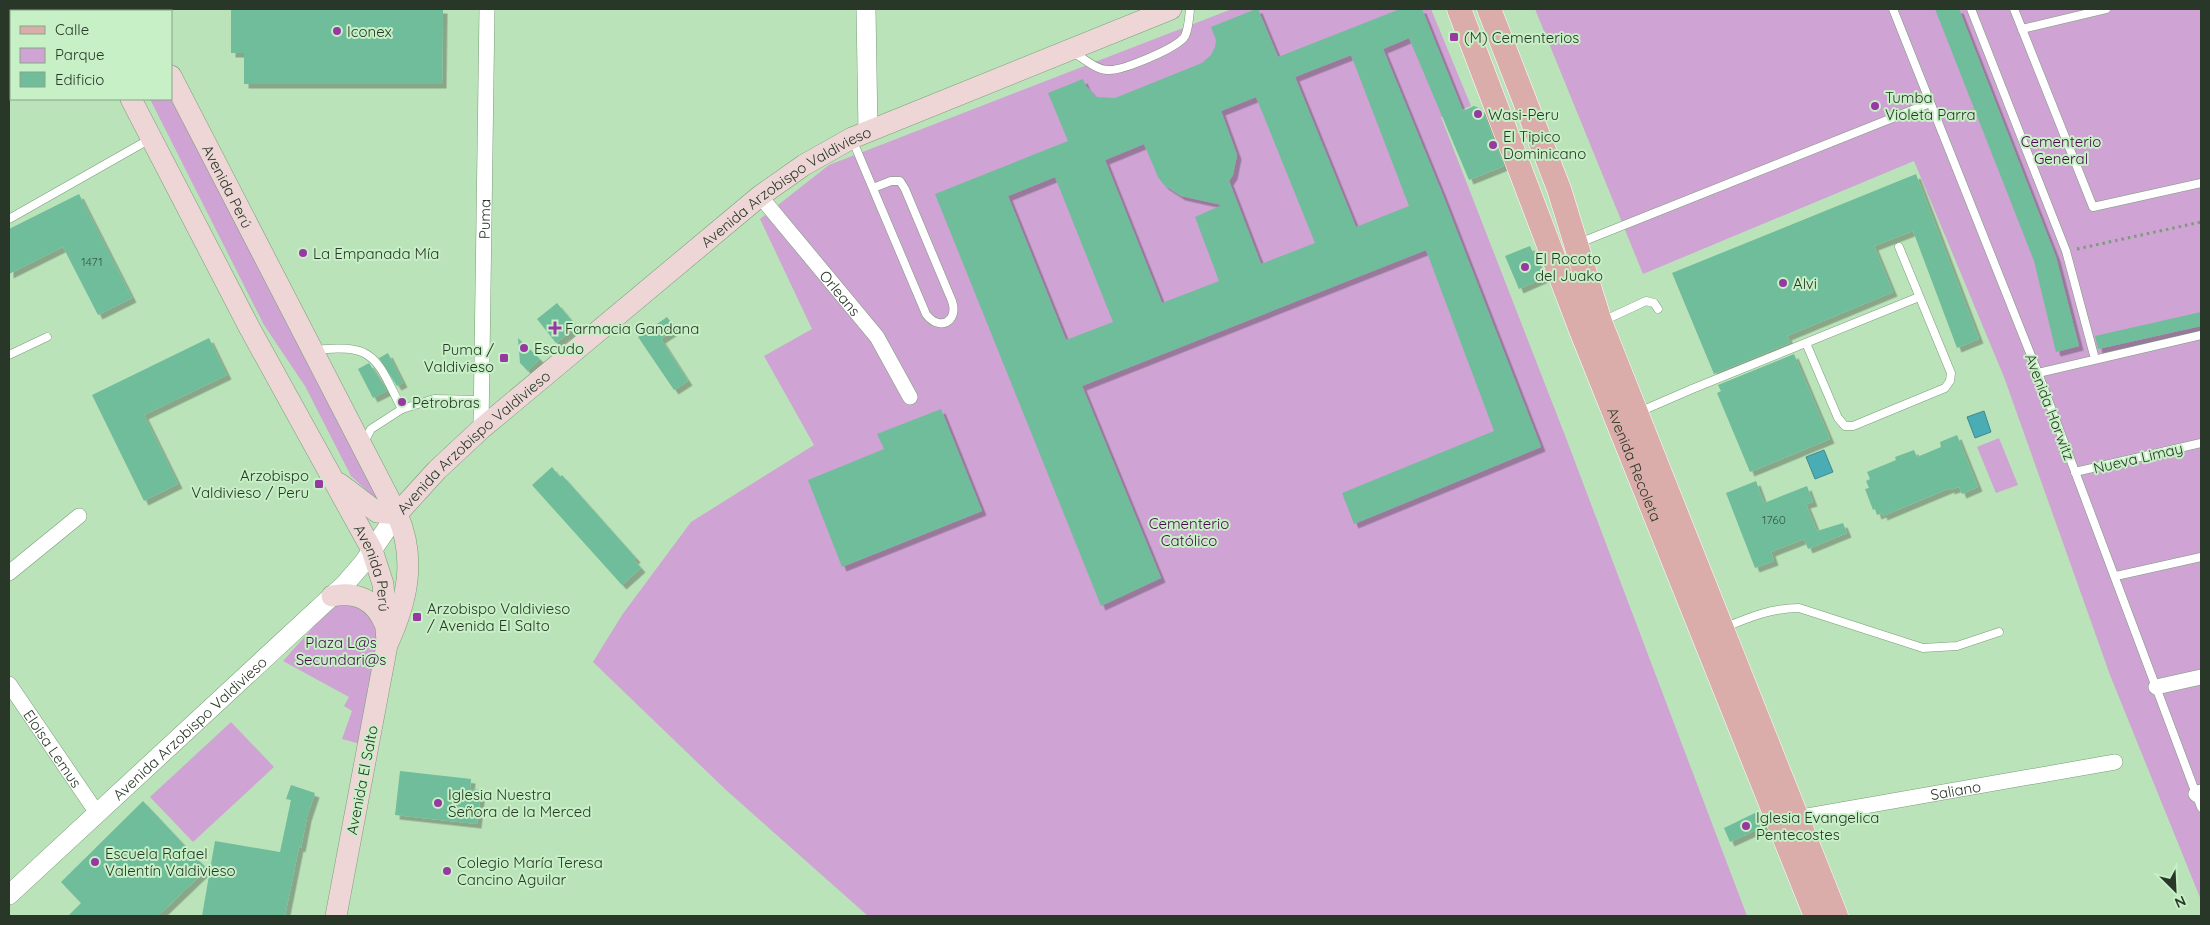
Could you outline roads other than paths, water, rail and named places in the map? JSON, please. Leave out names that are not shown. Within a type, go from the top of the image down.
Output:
[{"type":"main road","name":"Avenida Arzobispo Valdivieso","points":[[397,514],[437,470],[481,430],[760,196],[804,165],[860,135],[1171,9]]},
{"type":"main road","name":"Avenida Recoleta","points":[[1459,9],[1584,339],[1816,916]]},
{"type":"main road","name":"Avenida Recoleta","points":[[1489,9],[1556,180],[1600,322],[1638,413],[1721,629],[1836,916]]},
{"type":"main road","name":"Avenida Perú","points":[[172,78],[397,514],[407,544],[408,581],[399,619],[387,645]]},
{"type":"main road","name":"Avenida Perú","points":[[132,100],[250,327],[372,550],[383,584],[387,645]]},
{"type":"main road","points":[[331,477],[370,508],[382,514],[397,514]]},
{"type":"main road","points":[[332,596],[354,594],[365,598],[374,604],[385,624]]},
{"type":"main road","name":"Avenida El Salto","points":[[336,916],[387,645]]},
{"type":"street","name":"Puma","points":[[481,430],[487,9]]},
{"type":"street","points":[[860,135],[866,9]]},
{"type":"street","name":"Orleans","points":[[760,196],[877,337],[910,397]]},
{"type":"street","name":"Avenida Arzobispo Valdivieso","points":[[9,895],[332,596],[355,573],[397,514]]},
{"type":"street","points":[[9,573],[80,516]]},
{"type":"street","points":[[2156,687],[2201,677]]},
{"type":"street","name":"Eloisa Lemus","points":[[9,684],[97,813]]},
{"type":"street","name":"Saliano","points":[[1796,818],[2115,762]]},
{"type":"lane","points":[[1069,50],[1105,70],[1117,70],[1174,46],[1184,37],[1190,9]]},
{"type":"lane","name":"Avenida Horwitz","points":[[1893,9],[2038,373],[2116,576],[2156,687],[2200,798]]},
{"type":"lane","points":[[1971,9],[2066,251],[2094,358]]},
{"type":"lane","points":[[2014,9],[2093,207],[2201,184]]},
{"type":"lane","points":[[2022,29],[2106,9]]},
{"type":"lane","points":[[1576,245],[1930,103]]},
{"type":"lane","points":[[860,135],[873,188],[926,314],[931,321],[938,324],[946,322],[953,317],[955,309],[900,181],[892,181],[873,188]]},
{"type":"lane","points":[[9,219],[151,138]]},
{"type":"lane","points":[[1806,343],[1838,418],[1844,426],[1853,426],[1945,388],[1950,381],[1951,373],[1899,247]]},
{"type":"lane","points":[[1638,413],[1919,297]]},
{"type":"lane","points":[[1600,322],[1646,301],[1654,303],[1658,309]]},
{"type":"lane","points":[[2038,373],[2094,358],[2201,335]]},
{"type":"lane","points":[[9,355],[47,337]]},
{"type":"lane","points":[[312,350],[331,348],[354,350],[369,354],[377,362],[402,409]]},
{"type":"lane","points":[[362,446],[371,429],[402,409],[434,399],[481,400]]},
{"type":"lane","name":"Nueva Limay","points":[[2075,472],[2201,443]]},
{"type":"lane","points":[[2116,576],[2201,557]]},
{"type":"lane","points":[[1721,629],[1764,612],[1782,608],[1799,608],[1923,648],[1957,646],[1999,632]]},
{"type":"water","points":[[1984,411],[1991,432],[1975,438],[1967,417]]},
{"type":"water","points":[[1824,450],[1833,472],[1815,479],[1806,457]]},
{"type":"place","name":"Iconex","points":[[337,31]]},
{"type":"place","name":"(M) Cementerios","points":[[1454,37]]},
{"type":"place","name":"Tumba Violeta Parra","points":[[1875,106]]},
{"type":"place","name":"Wasi-Peru","points":[[1478,114]]},
{"type":"place","name":"El Tipico Dominicano","points":[[1493,145]]},
{"type":"place","name":"La Empanada Mía","points":[[303,253]]},
{"type":"place","name":"El Rocoto del Juako","points":[[1525,267]]},
{"type":"place","name":"Alvi","points":[[1783,283]]},
{"type":"place","name":"Farmacia Gandana","points":[[555,328]]},
{"type":"place","name":"Escudo","points":[[524,348]]},
{"type":"place","name":"Puma / Valdivieso","points":[[504,358]]},
{"type":"place","name":"Petrobras","points":[[402,402]]},
{"type":"place","name":"Arzobispo Valdivieso / Peru","points":[[319,484]]},
{"type":"place","name":"Arzobispo Valdivieso / Avenida El Salto","points":[[417,617]]},
{"type":"place","name":"Iglesia Nuestra Señora de la Merced","points":[[438,803]]},
{"type":"place","name":"Iglesia Evangelica Pentecostes","points":[[1746,826]]},
{"type":"place","name":"Escuela Rafael Valentín Valdivieso","points":[[95,862]]},
{"type":"place","name":"Colegio María Teresa Cancino Aguilar","points":[[447,871]]},
{"type":"park label","name":"Cementerio General","points":[[2061,150]]},
{"type":"park label","name":"Cementerio Católico","points":[[1189,532]]},
{"type":"park label","name":"Plaza L@s Secundari@s","points":[[341,650]]}]
